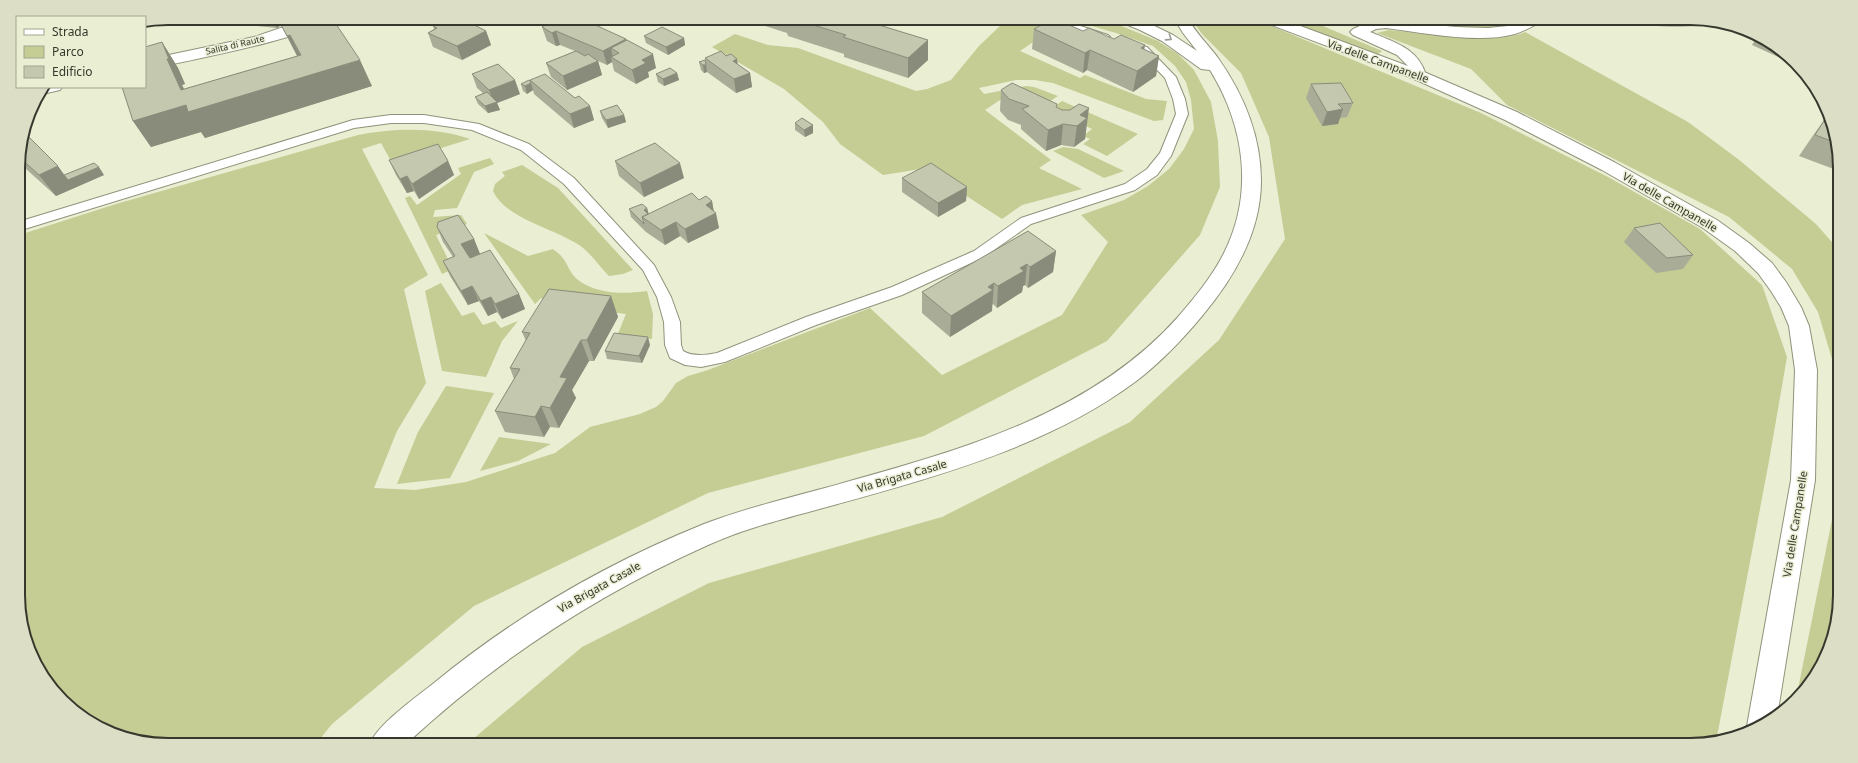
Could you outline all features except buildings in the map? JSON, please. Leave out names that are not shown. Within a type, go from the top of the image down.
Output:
[{"type":"street","name":"Salita di Raute","points":[[146,64],[252,41],[305,25]]},
{"type":"street","name":"Via Brigata Casale","points":[[1141,25],[1162,34],[1196,56],[1226,82]]},
{"type":"street","name":"Via Brigata Casale","points":[[392,738],[438,695],[483,660],[556,611],[632,568],[705,535],[741,522],[937,466],[1036,430],[1069,413],[1097,396],[1142,364],[1192,317],[1216,285],[1237,249],[1248,216],[1252,182],[1250,148],[1242,114],[1226,82],[1202,46],[1184,25]]},
{"type":"street","name":"Via delle Campanelle","points":[[1284,25],[1418,75],[1511,116],[1608,166],[1710,224],[1742,247],[1764,268],[1780,287],[1791,306],[1799,326],[1806,370],[1804,480],[1762,719]]},
{"type":"street","points":[[1373,25],[1358,32],[1402,52],[1415,64],[1418,75]]},
{"type":"street","points":[[1395,25],[1456,32],[1488,33],[1511,30],[1522,25]]},
{"type":"lane","points":[[1067,25],[1113,40]]},
{"type":"lane","points":[[25,225],[353,124],[391,119],[424,119],[475,128],[525,147],[569,180],[649,268],[664,297],[672,322],[673,345],[676,354],[685,358],[701,361],[719,358],[811,321],[897,291],[979,254],[1026,221],[1130,188],[1152,172],[1166,153],[1182,114],[1179,99],[1170,77],[1164,69],[1142,48],[1128,44]]},
{"type":"green space","points":[[1001,25],[1050,25],[1054,28],[1020,51],[1080,78],[1085,75],[1146,99],[1167,101],[1163,120],[1154,121],[1053,83],[1035,80],[1016,80],[979,88],[984,94],[1026,86],[1034,87],[1058,96],[1044,105],[1012,92],[985,110],[1051,160],[1039,168],[1082,189],[1022,205],[1002,219],[931,173],[921,169],[883,175],[840,144],[823,122],[784,89],[712,47],[735,34],[768,45],[798,48],[916,91],[927,89],[951,80],[979,46]]},
{"type":"green space","points":[[1088,25],[1119,25],[1158,41],[1178,54],[1194,70],[1211,102],[1218,141],[1220,187],[1200,235],[1107,341],[924,436],[708,493],[474,606],[332,724],[321,738],[158,738],[131,733],[96,719],[81,709],[60,689],[44,667],[30,632],[25,605],[25,233],[116,204],[358,135],[386,131],[415,130],[443,132],[470,139],[419,155],[397,172],[381,143],[362,149],[428,275],[404,289],[426,383],[397,431],[374,488],[415,490],[466,482],[555,453],[590,427],[640,414],[656,407],[663,401],[676,383],[688,376],[708,370],[870,308],[942,375],[1062,315],[1108,242],[1081,215],[1124,200],[1148,186],[1169,169],[1184,149],[1194,129],[1191,100],[1186,82],[1175,66],[1153,46]]},
{"type":"green space","points":[[1196,25],[1269,25],[1481,113],[1608,177],[1700,229],[1762,285],[1787,357],[1717,735],[1700,738],[474,738],[582,647],[709,583],[942,517],[1130,422],[1219,340],[1285,239],[1269,137],[1241,73],[1202,34]]},
{"type":"green space","points":[[1294,25],[1321,25],[1382,51],[1376,56]]},
{"type":"green space","points":[[1437,25],[1508,25],[1506,26],[1468,29]]},
{"type":"green space","points":[[1389,30],[1440,36],[1496,38],[1512,36],[1525,32],[1688,122],[1738,159],[1816,224],[1833,243],[1833,363],[1818,312],[1792,269],[1729,217],[1507,105],[1471,69],[1377,33]]},
{"type":"green space","points":[[1062,101],[1138,134],[1107,156],[1083,144],[1090,139],[1083,136],[1092,129],[1076,121],[1041,116]]},
{"type":"green space","points":[[1063,147],[1078,149],[1124,171],[1104,178],[1053,151]]},
{"type":"green space","points":[[490,158],[494,164],[474,172],[457,208],[435,210],[433,217],[461,215],[467,224],[436,235],[453,269],[442,274],[405,198],[410,196],[417,205],[461,174],[458,168]]},
{"type":"green space","points":[[522,165],[558,188],[633,270],[623,274],[609,276],[582,247],[559,234],[520,216],[500,201],[493,191],[495,184],[505,176],[502,172]]},
{"type":"green space","points":[[484,233],[528,256],[553,249],[561,256],[575,278],[594,288],[603,291],[621,293],[647,291],[653,314],[652,339],[617,336],[626,314],[556,305],[550,307],[541,298],[535,304]]},
{"type":"green space","points":[[441,283],[462,316],[474,312],[483,325],[495,321],[501,328],[518,321],[502,341],[486,377],[442,371],[425,291]]},
{"type":"green space","points":[[446,386],[494,393],[450,478],[397,484],[418,432]]},
{"type":"green space","points":[[499,437],[551,444],[518,461],[480,471]]},
{"type":"green space","points":[[1833,515],[1832,614],[1822,650],[1814,667],[1798,689]]}]
